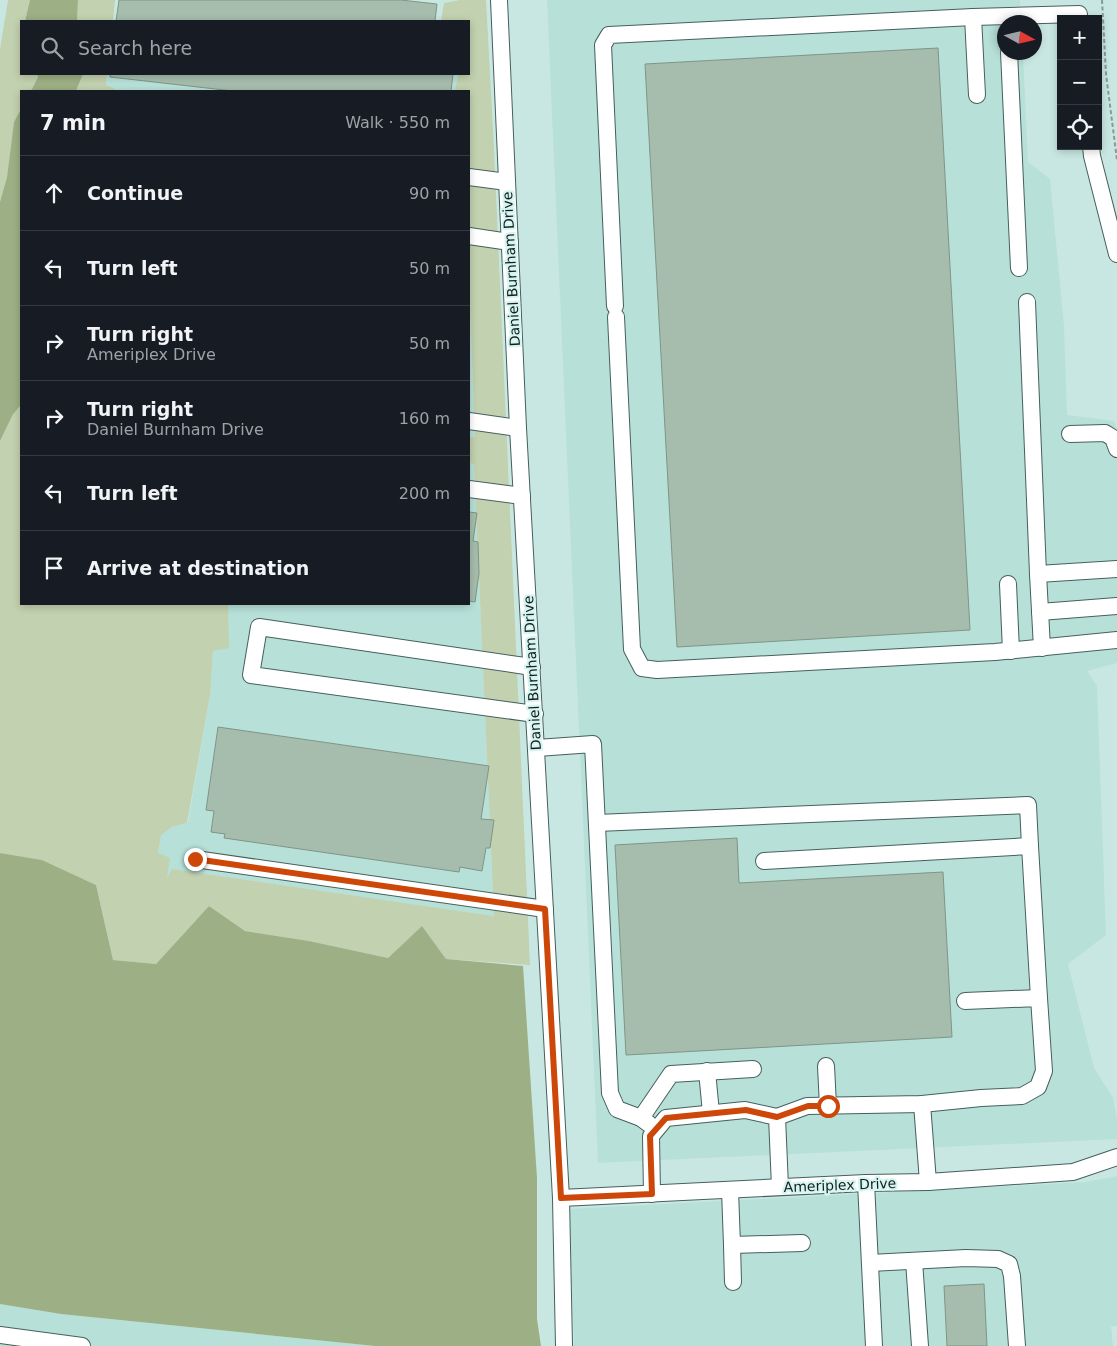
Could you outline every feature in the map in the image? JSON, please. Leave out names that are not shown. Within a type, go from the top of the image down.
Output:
[{"type":"street","name":"Daniel Burnham Drive","points":[[499,0],[518,428],[561,1198],[564,1346]]},
{"type":"street","points":[[1042,15],[1079,11]]},
{"type":"street","points":[[973,17],[976,96]]},
{"type":"street","points":[[997,18],[973,17],[609,35],[603,45],[632,649],[642,668],[657,670],[1011,651],[1117,640]]},
{"type":"street","points":[[1009,60],[1019,268]]},
{"type":"street","points":[[1091,150],[1113,225],[1117,254]]},
{"type":"street","points":[[470,177],[507,182]]},
{"type":"street","points":[[470,236],[510,242]]},
{"type":"street","points":[[1027,302],[1042,648]]},
{"type":"street","points":[[470,421],[518,428]]},
{"type":"street","points":[[1070,434],[1104,433],[1113,438],[1117,449]]},
{"type":"street","points":[[470,489],[522,496]]},
{"type":"street","points":[[1038,574],[1117,569]]},
{"type":"street","points":[[1008,584],[1011,651]]},
{"type":"street","points":[[1040,612],[1117,606]]},
{"type":"street","points":[[532,667],[259,626],[251,675],[535,714]]},
{"type":"street","points":[[537,748],[593,744],[610,1093],[617,1109],[641,1118],[656,1130]]},
{"type":"street","points":[[597,823],[1028,806],[1044,1071],[1038,1087],[1022,1096],[922,1104],[808,1106],[777,1117],[746,1110],[710,1112],[666,1118],[650,1136],[652,1194]]},
{"type":"street","points":[[764,860],[1030,846]]},
{"type":"street","points":[[195,859],[545,909]]},
{"type":"street","points":[[965,1001],[1040,998]]},
{"type":"street","points":[[826,1066],[828,1106]]},
{"type":"street","points":[[641,1118],[671,1074],[753,1069]]},
{"type":"street","points":[[707,1071],[710,1112]]},
{"type":"street","points":[[922,1104],[928,1182]]},
{"type":"street","points":[[777,1117],[780,1187]]},
{"type":"street","name":"Ameriplex Drive","points":[[561,1198],[866,1183],[928,1182],[1073,1172],[1117,1157]]},
{"type":"street","points":[[866,1183],[874,1346]]},
{"type":"street","points":[[730,1190],[733,1282]]},
{"type":"street","points":[[732,1245],[802,1243]]},
{"type":"street","points":[[870,1263],[966,1258],[998,1259],[1009,1264],[1012,1276],[1017,1346]]},
{"type":"street","points":[[914,1261],[920,1346]]},
{"type":"street","points":[[0,1335],[82,1346]]},
{"type":"path","points":[[1102,0],[1106,74],[1117,160]]},
{"type":"shaded area","points":[[8,0],[30,0],[25,20],[20,20],[20,75],[37,75],[38,77],[32,90],[20,90],[20,111],[14,123],[7,177],[0,202],[0,49]]},
{"type":"shaded area","points":[[30,0],[78,0],[77,20],[25,20]]},
{"type":"shaded area","points":[[78,0],[115,0],[113,20],[77,20]]},
{"type":"shaded area","points":[[460,0],[486,0],[530,965],[446,959],[422,926],[388,958],[309,941],[245,931],[209,906],[156,964],[113,960],[96,885],[42,860],[0,853],[0,441],[13,413],[20,406],[20,605],[228,605],[229,648],[213,651],[210,695],[187,823],[172,827],[161,835],[158,853],[170,858],[167,878],[172,869],[494,916],[474,464],[470,463],[470,437],[475,437],[470,308],[470,90],[455,90],[458,75],[470,75],[470,20],[441,20],[444,3]]},
{"type":"shaded area","points":[[547,0],[1020,0],[1021,15],[997,15],[997,60],[1023,60],[1028,162],[1050,179],[1064,326],[1067,415],[1114,421],[1117,429],[1117,663],[1087,671],[1097,686],[1106,935],[1068,964],[1094,1068],[1113,1098],[1117,1119],[1117,1139],[598,1163]]},
{"type":"shaded area","points":[[37,75],[83,75],[76,90],[32,90]]},
{"type":"shaded area","points":[[83,75],[107,75],[106,85],[115,89],[115,90],[76,90]]},
{"type":"shaded area","points":[[107,75],[458,75],[455,90],[115,90],[106,85]]},
{"type":"shaded area","points":[[20,111],[20,406],[13,414],[0,441],[0,202],[7,177],[14,122]]},
{"type":"shaded area","points":[[470,308],[475,438],[470,437]]},
{"type":"shaded area","points":[[470,463],[474,464],[494,916],[172,869],[166,880],[158,853],[161,834],[172,827],[188,823],[210,695],[213,651],[228,621],[228,605],[470,605]]},
{"type":"shaded area","points":[[0,853],[42,860],[96,885],[113,960],[156,964],[209,906],[245,931],[309,941],[388,958],[422,926],[446,959],[523,966],[537,1178],[537,1319],[541,1346],[375,1346],[61,1314],[0,1304]]},
{"type":"shaded area","points":[[1117,1176],[1117,1326],[1111,1326],[1113,1346],[574,1346],[569,1209],[1086,1182]]},
{"type":"shaded area","points":[[0,1304],[61,1314],[375,1346],[0,1346]]},
{"type":"building","points":[[119,0],[401,0],[437,4],[435,20],[116,20]]},
{"type":"building","points":[[938,48],[970,630],[677,647],[645,64]]},
{"type":"building","points":[[110,75],[453,75],[451,90],[224,90],[110,77]]},
{"type":"building","points":[[470,512],[477,513],[473,541],[478,542],[479,573],[475,602],[470,601]]},
{"type":"building","points":[[218,727],[489,766],[481,819],[494,820],[490,848],[486,848],[482,871],[460,867],[459,872],[224,838],[225,834],[211,832],[214,811],[206,810]]},
{"type":"building","points":[[737,838],[739,883],[943,872],[952,1037],[626,1055],[615,845]]},
{"type":"building","points":[[984,1284],[987,1346],[947,1346],[944,1286]]},
{"type":"route","points":[[195,859],[545,909],[561,1198],[652,1194],[650,1136],[666,1118],[710,1112],[746,1110],[777,1117],[808,1106],[828,1106]]}]
